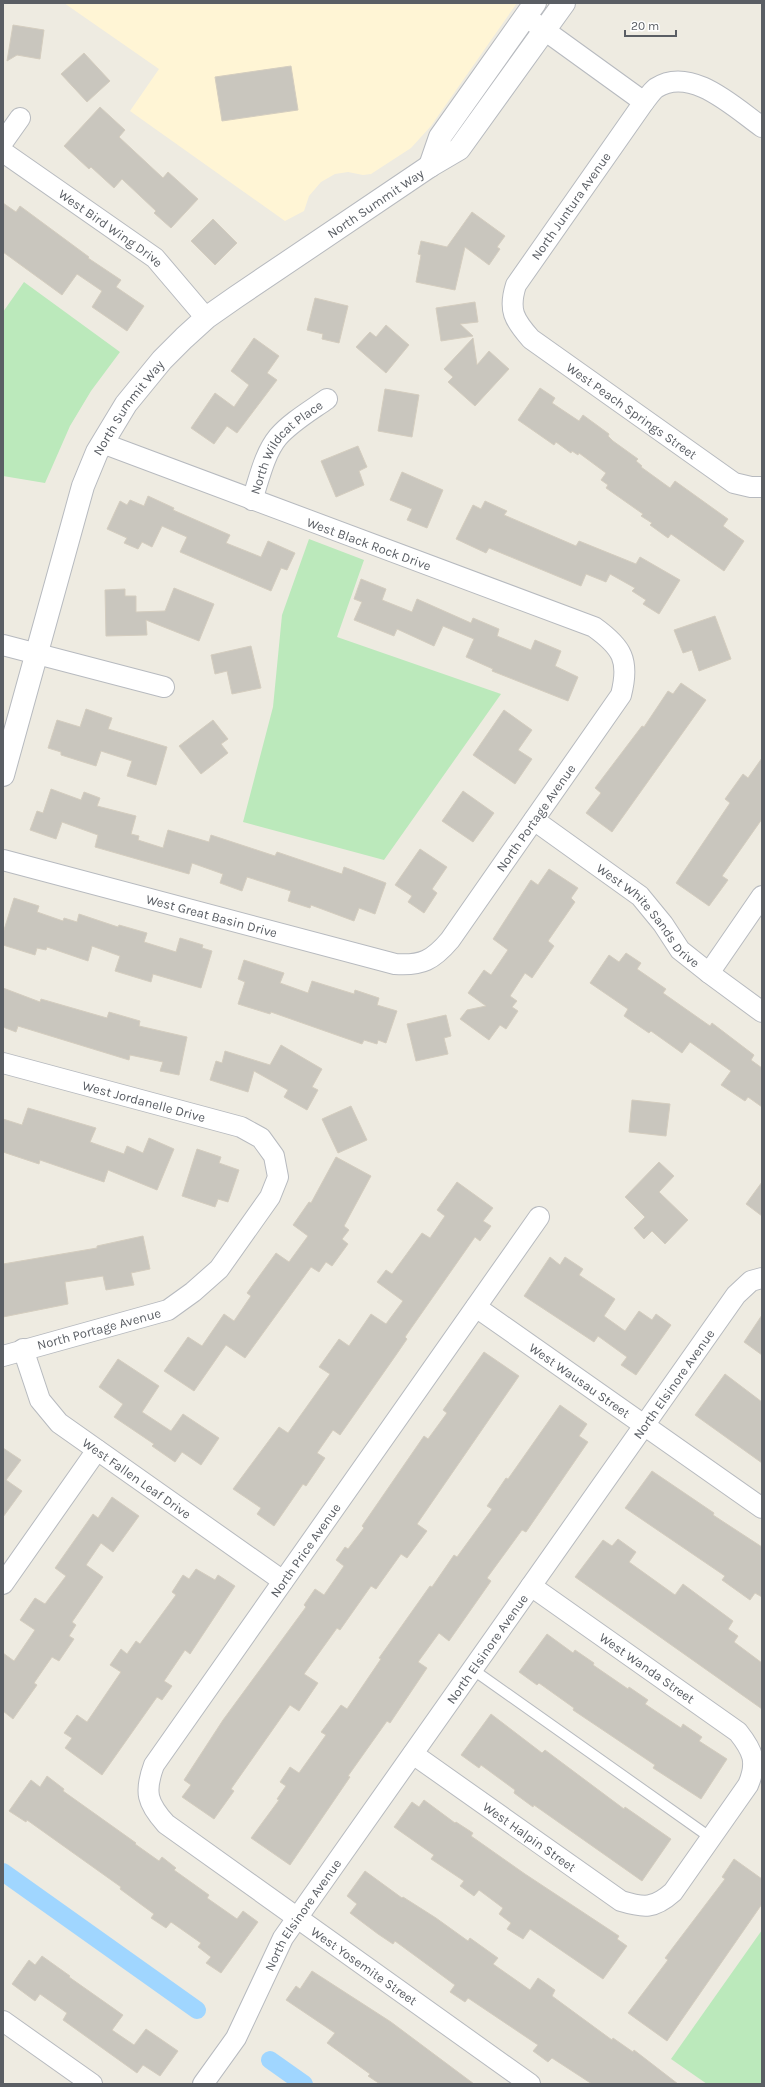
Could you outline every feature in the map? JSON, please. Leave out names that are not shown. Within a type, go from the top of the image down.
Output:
[{"type":"street","name":"North Summit Way","points":[[3,775],[35,654],[83,486],[102,443],[126,404],[162,360],[206,318],[430,166],[459,150],[564,3]]},
{"type":"street","name":"North Summit Way","points":[[430,166],[440,137],[530,10]]},
{"type":"street","points":[[530,10],[545,31],[644,102]]},
{"type":"street","name":"North Juntura Avenue","points":[[513,316],[512,299],[516,285],[644,102],[656,88],[670,82],[687,81],[707,88],[762,127]]},
{"type":"street","points":[[3,142],[20,118]]},
{"type":"street","name":"West Bird Wing Drive","points":[[3,152],[155,258],[206,318]]},
{"type":"street","name":"West Peach Springs Street","points":[[513,316],[531,339],[734,482],[751,487],[762,487]]},
{"type":"street","name":"North Wildcat Place","points":[[252,500],[269,452],[277,438],[289,426],[327,399]]},
{"type":"street","name":"West Black Rock Drive","points":[[102,443],[594,627],[614,641],[624,659]]},
{"type":"street","points":[[3,645],[164,687]]},
{"type":"street","name":"North Portage Avenue","points":[[422,963],[437,954],[450,940],[621,695],[625,678],[624,659]]},
{"type":"street","name":"West White Sands Drive","points":[[534,820],[640,896],[663,924],[680,950],[762,1012]]},
{"type":"street","name":"West Great Basin Drive","points":[[3,860],[396,964],[409,965],[422,963]]},
{"type":"street","points":[[709,973],[762,896]]},
{"type":"street","name":"West Jordanelle Drive","points":[[3,1063],[241,1127],[261,1138],[274,1156]]},
{"type":"street","name":"North Portage Avenue","points":[[3,1356],[23,1349],[168,1310],[193,1292],[219,1270],[270,1197],[278,1177],[274,1156]]},
{"type":"street","name":"North Price Avenue","points":[[148,1798],[148,1780],[154,1765],[539,1218]]},
{"type":"street","name":"North Elsinore Avenue","points":[[203,2084],[236,2038],[283,1938],[736,1295],[751,1281],[762,1278]]},
{"type":"street","name":"West Wausau Street","points":[[476,1307],[762,1508]]},
{"type":"street","name":"West Fallen Leaf Drive","points":[[23,1349],[40,1400],[59,1423],[283,1581]]},
{"type":"street","points":[[3,1584],[97,1450]]},
{"type":"street","name":"West Wanda Street","points":[[531,1586],[738,1732],[748,1744],[754,1757],[754,1772],[748,1785],[711,1838]]},
{"type":"street","name":"West Halpin Street","points":[[413,1754],[621,1901],[638,1906],[652,1906],[663,1901],[673,1892],[711,1838]]},
{"type":"street","name":"West Yosemite Street","points":[[148,1798],[155,1812],[166,1824],[530,2084]]},
{"type":"street","points":[[4,2024],[92,2084]]},
{"type":"lane","points":[[472,1669],[711,1838]]},
{"type":"shaded area","points":[[64,3],[517,3],[431,126],[411,148],[371,174],[363,175],[348,172],[335,174],[321,182],[309,196],[304,211],[285,221],[130,111],[159,69]]},
{"type":"green space","points":[[24,282],[120,352],[91,391],[70,426],[45,483],[3,476],[3,312]]},
{"type":"green space","points":[[309,539],[364,560],[337,637],[501,694],[384,860],[243,822],[273,707],[282,615]]},
{"type":"green space","points":[[762,1930],[762,2084],[707,2084],[671,2059]]},
{"type":"building","points":[[13,25],[44,30],[40,59],[17,55],[7,61]]},
{"type":"building","points":[[84,53],[110,81],[87,102],[61,74]]},
{"type":"building","points":[[291,66],[298,110],[222,121],[215,77]]},
{"type":"building","points":[[100,107],[125,130],[119,137],[163,178],[168,172],[198,199],[171,228],[154,213],[156,211],[122,179],[114,188],[91,167],[89,169],[64,146]]},
{"type":"building","points":[[3,203],[16,212],[20,206],[89,257],[88,258],[121,280],[116,287],[144,306],[127,331],[92,307],[102,291],[77,274],[62,295],[3,252]]},
{"type":"building","points":[[472,212],[505,236],[497,247],[500,249],[489,265],[465,247],[455,290],[416,282],[421,255],[418,254],[421,241],[447,247]]},
{"type":"building","points":[[213,219],[237,243],[215,265],[191,241]]},
{"type":"building","points":[[315,298],[348,306],[339,343],[322,339],[323,334],[307,330]]},
{"type":"building","points":[[475,302],[478,322],[460,324],[473,336],[441,341],[436,308]]},
{"type":"building","points":[[386,325],[409,345],[386,373],[356,347],[370,332],[376,337]]},
{"type":"building","points":[[254,338],[279,356],[267,373],[277,380],[237,433],[227,426],[214,444],[191,428],[215,393],[234,407],[249,385],[231,371]]},
{"type":"building","points":[[473,338],[477,365],[489,351],[509,369],[475,406],[448,382],[453,377],[444,369]]},
{"type":"building","points":[[540,388],[555,398],[552,403],[579,421],[583,415],[609,434],[608,436],[613,441],[638,459],[636,461],[642,466],[641,467],[670,488],[675,481],[728,519],[723,526],[744,541],[724,571],[671,534],[668,538],[650,525],[652,523],[641,516],[643,514],[606,488],[608,485],[601,480],[606,473],[579,453],[578,455],[572,451],[571,453],[556,442],[554,445],[518,420]]},
{"type":"building","points":[[385,389],[419,395],[412,437],[378,431]]},
{"type":"building","points":[[358,446],[367,467],[359,471],[364,485],[336,497],[321,461]]},
{"type":"building","points":[[402,472],[443,490],[427,528],[407,520],[412,509],[390,500]]},
{"type":"building","points":[[148,496],[174,508],[173,510],[230,535],[226,543],[261,557],[268,541],[295,553],[287,570],[281,568],[271,591],[180,552],[187,537],[162,526],[152,547],[142,542],[138,549],[124,543],[127,538],[107,529],[120,501],[127,505],[130,500],[144,506]]},
{"type":"building","points":[[485,501],[507,511],[504,515],[576,546],[579,541],[636,564],[640,557],[680,580],[659,614],[643,604],[646,600],[632,591],[635,588],[610,574],[606,582],[586,574],[581,586],[489,548],[486,553],[456,539],[473,505],[481,509]]},
{"type":"building","points":[[361,579],[386,589],[382,600],[412,612],[417,599],[471,623],[473,618],[499,629],[497,636],[531,650],[535,640],[561,651],[555,666],[578,677],[568,701],[492,671],[493,669],[466,657],[474,639],[443,626],[434,646],[397,629],[394,636],[354,620],[362,602],[354,599]]},
{"type":"building","points":[[174,588],[214,604],[199,641],[146,620],[147,635],[106,636],[105,590],[125,589],[125,596],[136,596],[136,612],[165,611]]},
{"type":"building","points":[[715,616],[731,659],[699,671],[692,650],[683,653],[674,630]]},
{"type":"building","points":[[251,646],[261,688],[232,694],[227,671],[215,674],[211,655]]},
{"type":"building","points":[[681,683],[706,700],[612,832],[586,813],[601,793],[595,788],[642,726],[644,727],[668,691],[673,694]]},
{"type":"building","points":[[86,709],[112,718],[108,729],[167,747],[156,785],[127,776],[132,761],[101,751],[96,766],[61,755],[61,752],[48,748],[57,720],[80,727]]},
{"type":"building","points":[[504,710],[532,730],[518,750],[532,759],[515,784],[473,755]]},
{"type":"building","points":[[213,720],[228,739],[221,744],[228,753],[201,774],[179,746]]},
{"type":"building","points":[[762,758],[762,819],[722,876],[728,880],[709,906],[676,883],[730,803],[725,799],[743,774],[748,778]]},
{"type":"building","points":[[51,789],[81,800],[84,792],[100,798],[97,806],[136,816],[131,834],[139,836],[138,840],[163,848],[168,830],[209,842],[211,835],[275,856],[277,852],[342,874],[344,867],[386,883],[375,914],[359,908],[354,921],[311,905],[310,908],[288,901],[291,891],[247,877],[242,891],[220,883],[223,874],[192,863],[189,874],[95,847],[98,835],[62,822],[56,839],[30,830],[37,811],[43,813]]},
{"type":"building","points":[[463,791],[494,813],[473,842],[442,821]]},
{"type":"building","points":[[420,849],[447,867],[432,889],[437,893],[424,913],[408,902],[412,896],[395,885]]},
{"type":"building","points":[[549,869],[578,888],[571,898],[575,902],[548,941],[554,946],[532,978],[525,973],[510,996],[517,1001],[512,1007],[518,1011],[506,1029],[500,1025],[489,1040],[460,1019],[467,1010],[486,1006],[468,993],[484,970],[491,975],[508,950],[493,939],[531,880],[538,885]]},
{"type":"building","points":[[14,898],[39,906],[37,912],[63,921],[64,918],[77,922],[79,914],[118,927],[119,925],[147,933],[144,942],[176,952],[180,938],[203,945],[202,948],[212,951],[201,988],[153,974],[151,982],[115,971],[120,956],[92,946],[88,961],[47,947],[46,950],[37,948],[35,955],[3,945],[3,933]]},
{"type":"building","points":[[626,953],[641,963],[637,969],[666,989],[663,993],[710,1026],[712,1023],[754,1055],[751,1060],[762,1068],[762,1107],[748,1097],[745,1101],[721,1085],[731,1071],[690,1042],[682,1053],[651,1031],[649,1033],[624,1016],[628,1009],[590,983],[609,955],[619,962]]},
{"type":"building","points":[[244,960],[284,973],[280,983],[308,993],[312,981],[354,994],[355,990],[379,998],[377,1005],[397,1011],[386,1043],[378,1040],[377,1044],[364,1040],[362,1044],[271,1012],[270,1014],[238,1004],[245,982],[238,979]]},
{"type":"building","points":[[3,988],[40,1002],[41,999],[107,1018],[109,1012],[140,1021],[139,1026],[187,1037],[179,1075],[160,1071],[163,1062],[130,1055],[129,1060],[18,1026],[16,1032],[3,1027]]},
{"type":"building","points":[[446,1015],[451,1036],[444,1038],[448,1054],[416,1061],[407,1024]]},
{"type":"building","points":[[281,1045],[322,1069],[312,1087],[318,1090],[307,1110],[284,1097],[288,1090],[254,1071],[248,1092],[210,1080],[216,1061],[222,1063],[225,1051],[270,1065]]},
{"type":"building","points":[[632,1100],[670,1104],[666,1136],[629,1132]]},
{"type":"building","points":[[351,1106],[367,1140],[338,1153],[322,1119]]},
{"type":"building","points":[[28,1108],[96,1128],[90,1142],[124,1154],[127,1146],[143,1153],[149,1138],[174,1149],[157,1190],[108,1170],[104,1182],[40,1160],[39,1164],[3,1152],[3,1119],[22,1125]]},
{"type":"building","points":[[197,1149],[221,1157],[219,1163],[239,1170],[228,1202],[218,1199],[215,1207],[182,1196]]},
{"type":"building","points":[[336,1157],[371,1176],[344,1226],[349,1230],[342,1239],[348,1244],[332,1266],[326,1262],[319,1272],[311,1267],[245,1358],[226,1345],[194,1391],[164,1371],[188,1337],[202,1346],[224,1314],[234,1321],[251,1296],[247,1293],[276,1253],[289,1262],[308,1236],[293,1225],[309,1202],[311,1203]]},
{"type":"building","points":[[659,1162],[674,1176],[659,1192],[688,1220],[665,1244],[652,1231],[644,1239],[634,1228],[645,1217],[625,1197]]},
{"type":"building","points":[[457,1182],[493,1208],[483,1221],[491,1226],[480,1241],[475,1237],[405,1337],[407,1339],[340,1435],[333,1430],[317,1453],[325,1458],[306,1486],[303,1484],[274,1526],[257,1514],[261,1508],[233,1489],[279,1427],[288,1433],[330,1374],[319,1367],[339,1339],[349,1346],[371,1314],[386,1324],[403,1301],[377,1282],[386,1270],[392,1274],[422,1233],[430,1238],[445,1216],[437,1210]]},
{"type":"building","points":[[762,1182],[762,1216],[746,1204]]},
{"type":"building","points":[[143,1236],[150,1269],[131,1273],[134,1285],[106,1290],[103,1276],[65,1282],[68,1304],[3,1317],[3,1264],[97,1248],[97,1246]]},
{"type":"building","points":[[550,1257],[560,1265],[565,1257],[583,1269],[579,1275],[615,1299],[604,1316],[625,1331],[639,1311],[652,1320],[656,1314],[671,1325],[636,1375],[621,1365],[627,1357],[598,1336],[594,1342],[524,1296]]},
{"type":"building","points":[[762,1315],[762,1355],[744,1342]]},
{"type":"building","points":[[484,1352],[519,1376],[417,1524],[427,1531],[407,1558],[401,1554],[376,1589],[371,1586],[340,1630],[337,1628],[304,1674],[318,1683],[299,1711],[290,1705],[231,1789],[234,1791],[214,1819],[182,1797],[191,1785],[184,1780],[223,1720],[306,1607],[304,1605],[315,1589],[324,1595],[344,1566],[336,1560],[345,1547],[348,1549],[364,1528],[362,1526],[424,1436],[428,1439],[447,1413],[443,1410]]},
{"type":"building","points":[[118,1359],[159,1386],[142,1412],[171,1431],[183,1414],[219,1438],[201,1465],[182,1452],[175,1462],[152,1446],[154,1444],[114,1417],[123,1404],[99,1387]]},
{"type":"building","points":[[725,1374],[762,1402],[762,1463],[695,1415]]},
{"type":"building","points":[[560,1405],[587,1424],[579,1436],[588,1442],[526,1532],[522,1530],[487,1578],[491,1581],[449,1641],[439,1633],[418,1662],[427,1668],[390,1723],[387,1721],[348,1776],[350,1777],[290,1865],[251,1838],[279,1800],[277,1799],[286,1786],[280,1782],[290,1767],[299,1773],[326,1735],[321,1732],[341,1705],[347,1709],[381,1659],[379,1658],[430,1586],[432,1587],[454,1555],[457,1557],[492,1509],[487,1506],[506,1478],[508,1479]]},
{"type":"building","points":[[3,1448],[21,1460],[6,1480],[22,1491],[3,1517]]},
{"type":"building","points":[[652,1471],[714,1513],[713,1515],[762,1547],[762,1597],[755,1593],[750,1600],[722,1580],[725,1576],[625,1508]]},
{"type":"building","points":[[112,1497],[139,1516],[113,1552],[101,1543],[86,1565],[103,1577],[72,1622],[76,1625],[69,1636],[74,1639],[59,1661],[52,1657],[34,1683],[37,1685],[13,1719],[3,1711],[3,1653],[14,1661],[35,1630],[20,1620],[35,1598],[45,1604],[66,1576],[55,1568],[93,1514],[98,1518]]},
{"type":"building","points":[[618,1539],[636,1552],[629,1562],[675,1595],[683,1584],[733,1621],[728,1629],[738,1636],[734,1642],[762,1663],[762,1709],[575,1577],[603,1540],[612,1546]]},
{"type":"building","points":[[196,1569],[215,1580],[218,1575],[235,1586],[190,1654],[185,1650],[164,1681],[172,1686],[162,1700],[157,1697],[102,1775],[65,1748],[72,1738],[64,1733],[77,1715],[87,1722],[121,1672],[110,1665],[121,1649],[127,1654],[136,1641],[140,1644],[176,1595],[172,1592],[183,1575],[189,1579]]},
{"type":"building","points":[[547,1634],[573,1653],[575,1650],[594,1663],[593,1665],[628,1689],[629,1687],[648,1700],[645,1704],[681,1728],[683,1724],[702,1737],[699,1741],[727,1759],[701,1799],[653,1768],[655,1765],[573,1710],[574,1708],[539,1683],[537,1685],[519,1672]]},
{"type":"building","points":[[491,1714],[542,1753],[545,1750],[624,1809],[625,1807],[671,1839],[642,1881],[534,1805],[533,1807],[514,1793],[515,1790],[481,1765],[479,1768],[461,1755]]},
{"type":"building","points":[[47,1776],[64,1789],[63,1791],[159,1861],[162,1857],[176,1868],[174,1870],[209,1895],[207,1898],[237,1919],[243,1911],[258,1922],[221,1973],[206,1963],[211,1957],[198,1947],[201,1943],[171,1922],[166,1928],[151,1918],[154,1914],[120,1889],[121,1887],[27,1820],[26,1822],[9,1811],[31,1780],[40,1787]]},
{"type":"building","points":[[424,1800],[455,1823],[456,1822],[473,1833],[471,1836],[525,1874],[619,1936],[617,1939],[627,1946],[603,1979],[530,1929],[523,1939],[507,1929],[511,1923],[499,1914],[503,1908],[479,1890],[474,1896],[460,1886],[464,1881],[431,1859],[434,1855],[394,1827],[412,1802],[419,1807]]},
{"type":"building","points":[[734,1859],[762,1879],[762,1904],[667,2041],[628,2013],[668,1960],[665,1958],[725,1879],[722,1877]]},
{"type":"building","points":[[365,1871],[402,1898],[403,1897],[436,1918],[468,1941],[470,1938],[498,1958],[493,1964],[530,1990],[538,1978],[555,1990],[552,1996],[612,2040],[613,2038],[633,2052],[634,2050],[678,2084],[592,2084],[552,2058],[548,2062],[533,2051],[538,2045],[468,1998],[465,2002],[450,1992],[455,1985],[395,1941],[393,1944],[350,1913],[357,1904],[347,1896]]},
{"type":"building","points":[[42,1956],[123,2015],[112,2030],[134,2045],[146,2029],[178,2051],[160,2076],[143,2065],[137,2073],[63,2020],[67,2013],[40,1994],[35,2001],[12,1984],[29,1960],[35,1965]]},
{"type":"building","points":[[312,1971],[391,2022],[474,2084],[380,2084],[368,2076],[370,2074],[327,2043],[335,2033],[286,2000],[296,1986],[300,1989]]},
{"type":"waterway","points":[[3,1872],[197,2010]]},
{"type":"waterway","points":[[270,2060],[304,2084]]}]
